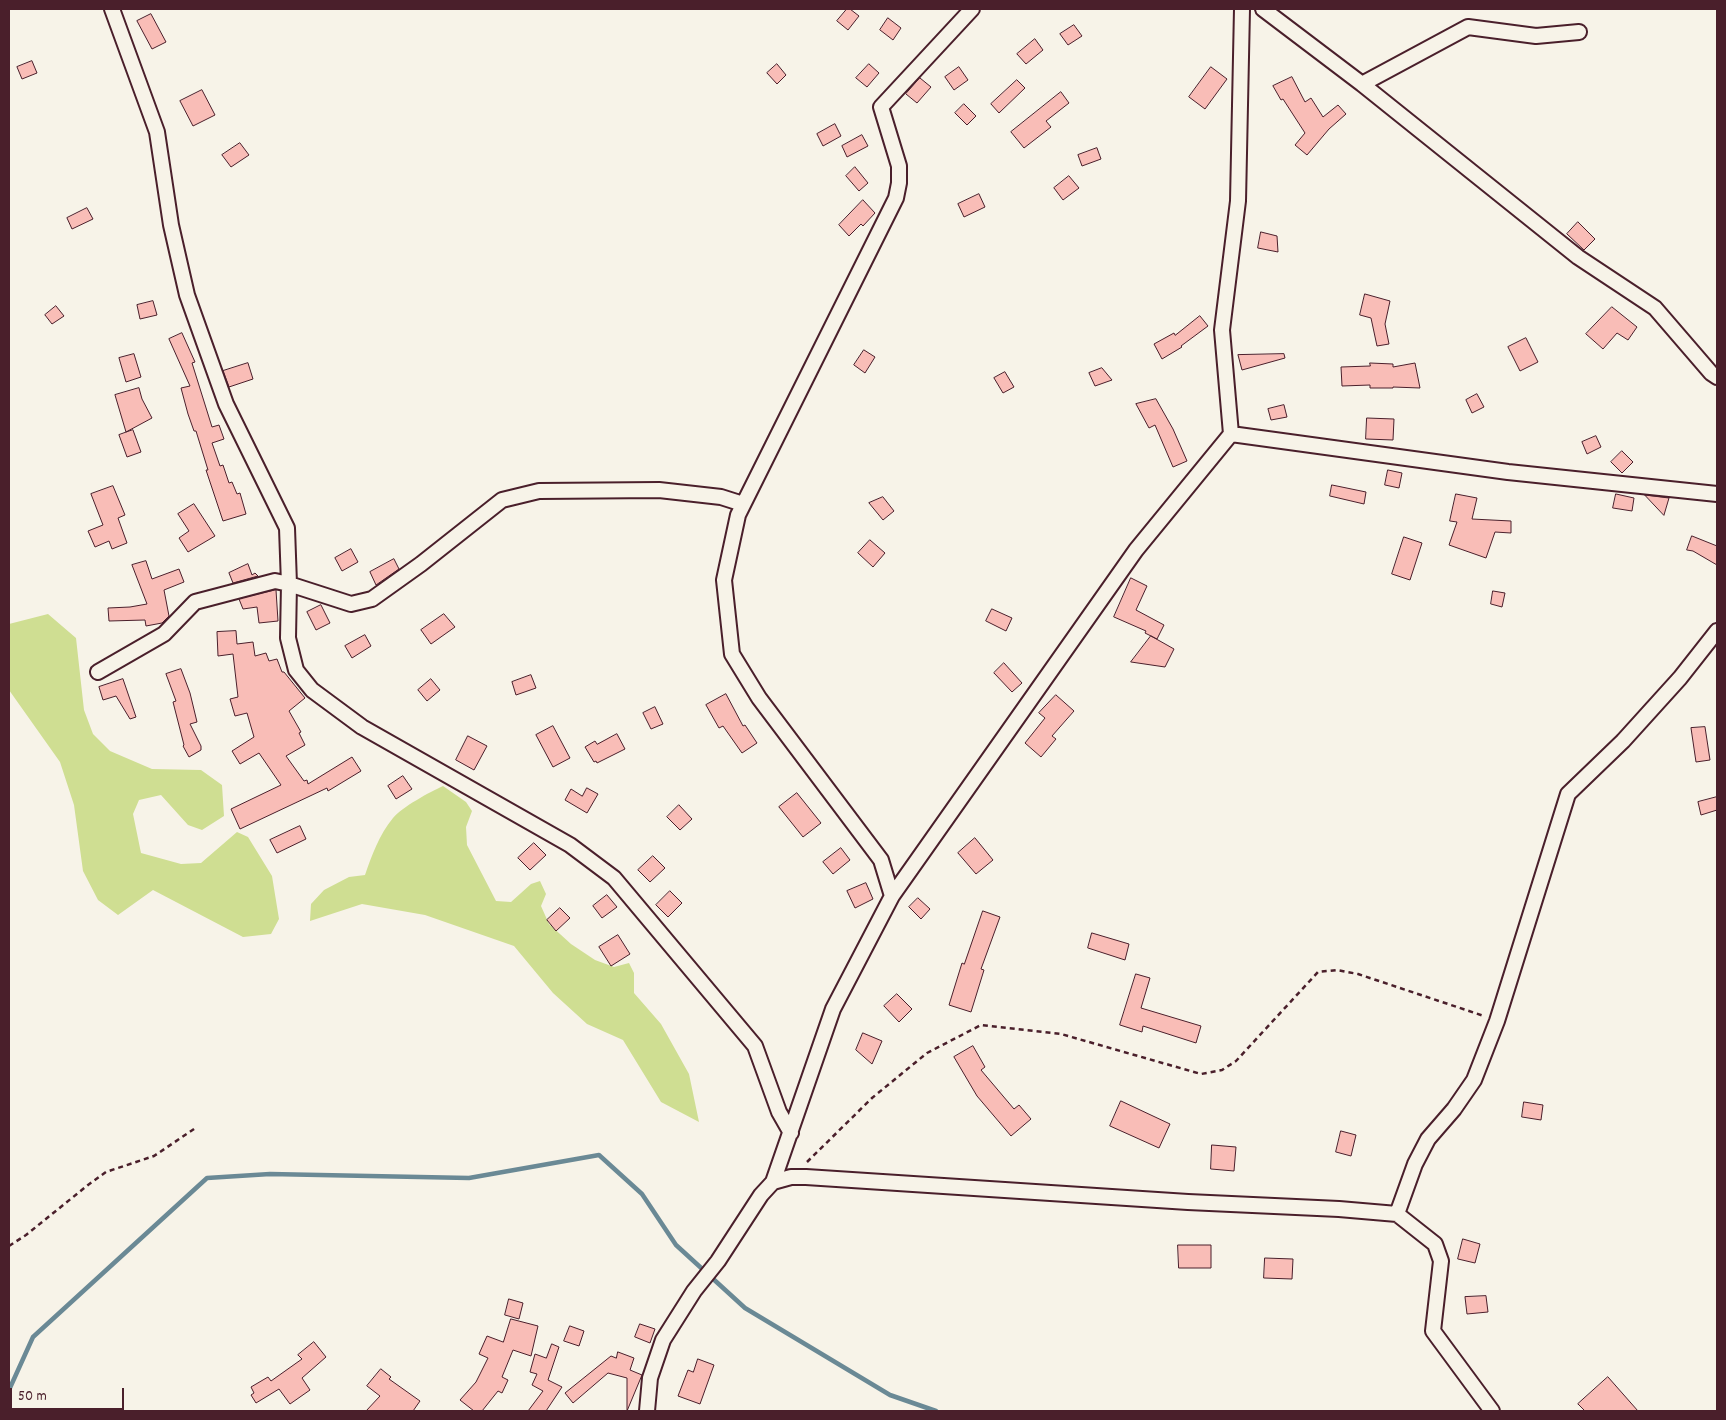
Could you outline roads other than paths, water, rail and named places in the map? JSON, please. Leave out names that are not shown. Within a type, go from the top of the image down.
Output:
[{"type":"street","points":[[112,9],[157,132],[171,225],[187,294],[226,404],[287,528],[288,638],[296,670],[312,690],[362,727],[570,845],[614,878],[755,1046],[779,1112],[790,1132]]},
{"type":"street","points":[[892,896],[881,860],[759,698],[732,654],[724,580],[738,515],[896,198],[899,183],[899,166],[881,108],[972,9]]},
{"type":"street","points":[[647,1411],[650,1378],[663,1340],[694,1291],[718,1261],[761,1195],[773,1182],[834,1009],[892,896],[1136,550],[1231,434],[1222,330],[1238,201],[1242,9]]},
{"type":"street","points":[[1263,9],[1362,84],[1578,257],[1655,308],[1711,373],[1717,377]]},
{"type":"street","points":[[1362,84],[1468,27],[1536,36],[1579,32]]},
{"type":"street","points":[[1231,434],[1508,472],[1717,494]]},
{"type":"street","points":[[98,672],[164,634],[195,602],[276,581],[351,604],[372,599],[421,564],[502,500],[539,491],[659,490],[721,497],[743,504]]},
{"type":"street","points":[[1397,1214],[1415,1164],[1428,1139],[1454,1109],[1474,1080],[1497,1021],[1568,794],[1623,741],[1680,678],[1717,631]]},
{"type":"street","points":[[773,1182],[791,1177],[806,1177],[1188,1202],[1339,1208],[1397,1214],[1435,1244],[1441,1261],[1433,1332],[1492,1411]]},
{"type":"waterway","points":[[9,1390],[33,1337],[207,1178],[270,1174],[469,1178],[599,1155],[642,1194],[676,1245],[745,1308],[890,1395],[936,1411]]}]
